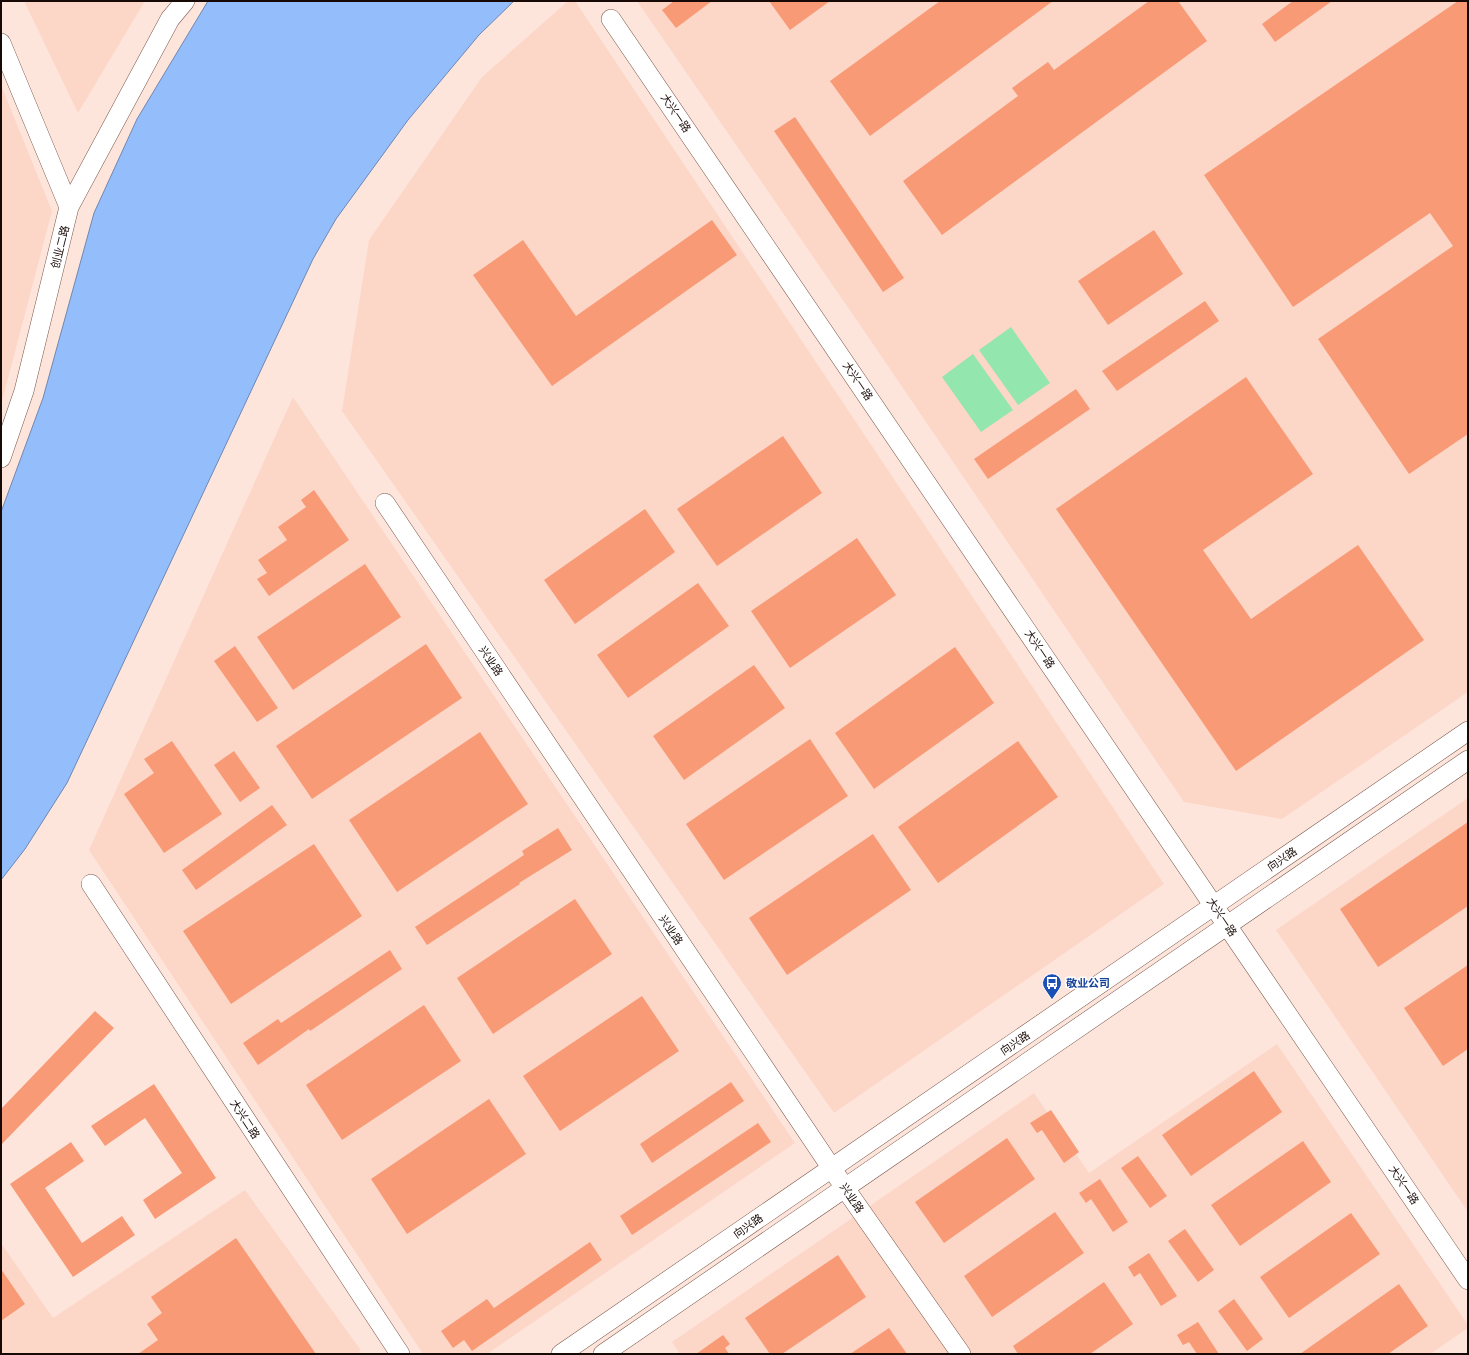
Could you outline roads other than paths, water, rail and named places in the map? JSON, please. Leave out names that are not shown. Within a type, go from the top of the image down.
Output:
[{"type":"street","name":"创业二路","points":[[1,458],[24,390],[70,207],[170,19],[185,1]]},
{"type":"street","name":"大兴一路","points":[[612,19],[1468,1280]]},
{"type":"street","points":[[1,44],[70,207]]},
{"type":"street","name":"兴业路","points":[[385,503],[845,1188],[961,1354]]},
{"type":"street","name":"向兴路","points":[[562,1354],[1468,731]]},
{"type":"street","points":[[603,1354],[1468,760]]},
{"type":"street","name":"大兴二路","points":[[91,884],[400,1354]]},
{"type":"water","points":[[208,1],[514,1],[479,35],[408,120],[336,219],[313,259],[67,783],[25,849],[1,880],[1,512],[43,398],[94,213],[137,119]]},
{"type":"place","name":"敬业公司","points":[[1052,1000]]}]
